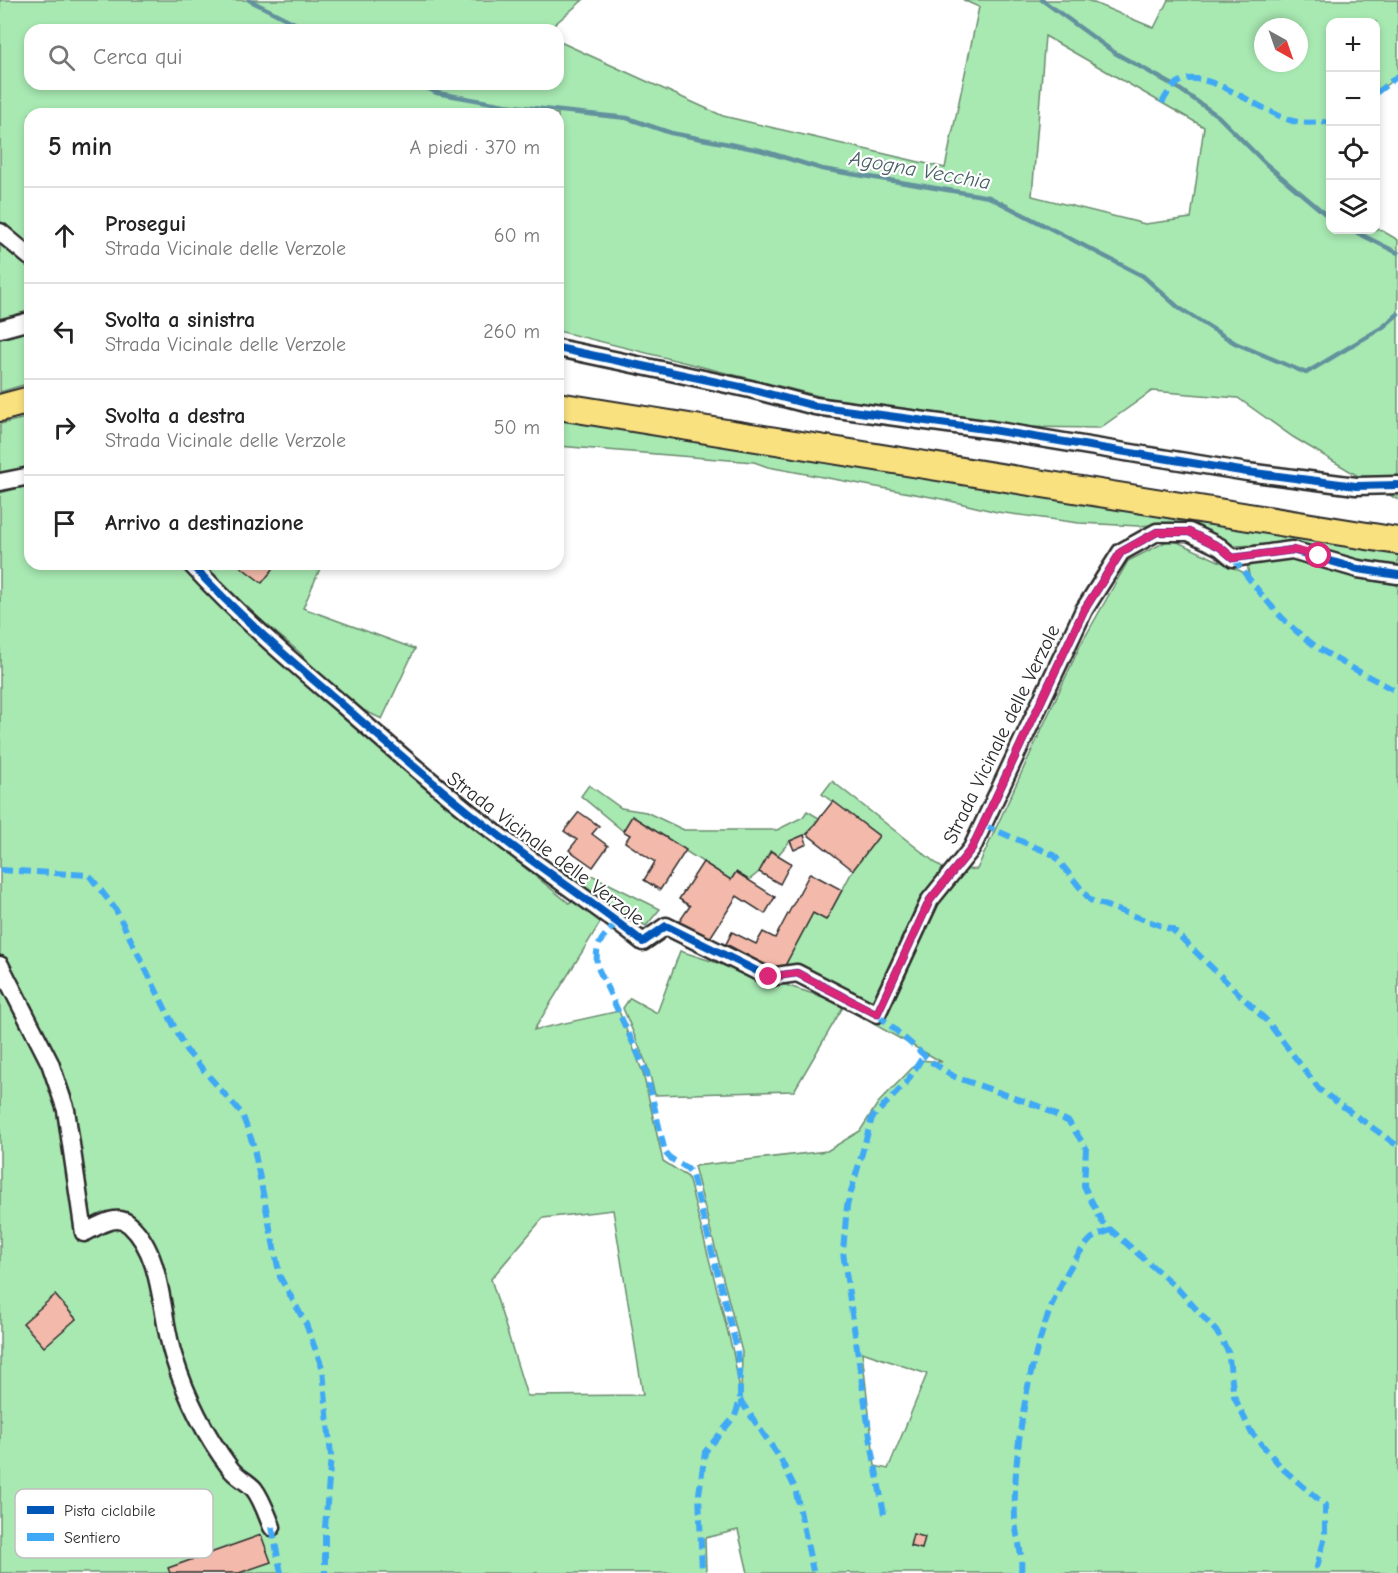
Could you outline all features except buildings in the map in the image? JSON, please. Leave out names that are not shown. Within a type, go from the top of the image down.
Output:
[{"type":"main road","points":[[0,408],[24,402]]},
{"type":"main road","points":[[564,407],[1398,541]]},
{"type":"street","points":[[0,232],[24,252]]},
{"type":"street","points":[[0,329],[24,323]]},
{"type":"street","points":[[564,349],[750,388],[814,406],[992,430],[1247,472],[1356,486],[1398,485]]},
{"type":"street","points":[[0,482],[24,477]]},
{"type":"street","name":"Strada Vicinale delle Verzole","points":[[197,570],[304,672],[420,772],[509,844],[603,909],[643,942],[666,926],[769,977],[797,973],[877,1014],[930,900],[972,848],[1084,610],[1121,552],[1157,532],[1189,532],[1220,547],[1233,558],[1293,550],[1358,569],[1398,575]]},
{"type":"street","points":[[0,965],[50,1063],[66,1110],[84,1233],[110,1220],[128,1222],[142,1237],[164,1303],[172,1355],[184,1388],[211,1439],[231,1470],[254,1489],[272,1527]]},
{"type":"green space","points":[[0,0],[583,0],[555,24],[24,24],[24,90],[564,90],[564,44],[723,116],[945,168],[979,7],[963,0],[1087,0],[1154,28],[1168,0],[1398,0],[1398,76],[1380,90],[1380,18],[1326,18],[1326,234],[1380,234],[1380,229],[1398,240],[1398,500],[1293,437],[1238,398],[1152,391],[1100,428],[1022,427],[823,397],[564,332],[564,108],[24,108],[24,385],[0,392]],"holes":[[[1045,36],[1204,127],[1191,218],[1145,224],[1032,196]]]},
{"type":"green space","points":[[24,418],[24,470],[0,476],[0,424]]},
{"type":"green space","points":[[564,420],[1330,536],[1366,549],[1398,555],[1398,569],[1288,544],[1234,546],[1198,528],[1177,523],[1139,526],[1079,523],[997,512],[942,499],[768,467],[754,462],[564,446]]},
{"type":"green space","points":[[24,487],[24,570],[192,570],[298,676],[413,778],[569,903],[580,895],[568,877],[554,865],[569,864],[660,909],[646,926],[611,905],[534,1030],[619,1011],[643,1073],[663,1161],[688,1177],[733,1352],[741,1396],[742,1352],[694,1166],[827,1151],[860,1131],[878,1103],[920,1060],[942,1062],[843,1007],[794,1091],[655,1095],[648,1068],[623,1008],[630,998],[657,1013],[680,951],[826,998],[781,973],[813,913],[826,920],[853,870],[879,836],[822,794],[832,781],[946,871],[977,869],[1080,646],[1128,561],[1171,539],[1249,575],[1247,563],[1288,556],[1319,562],[1358,577],[1398,585],[1398,1573],[748,1573],[738,1530],[705,1538],[706,1573],[0,1573],[0,493]],"holes":[[[613,1210],[643,1395],[527,1396],[491,1279],[543,1218]],[[862,1352],[927,1374],[888,1469],[875,1466]]]},
{"type":"green space","points":[[210,570],[319,570],[303,608],[415,649],[382,719],[363,710],[328,684],[299,652],[253,613]]},
{"type":"green space","points":[[589,785],[621,808],[646,812],[684,830],[777,830],[803,817],[807,811],[819,818],[807,834],[790,841],[778,855],[770,851],[759,872],[749,880],[736,872],[731,880],[632,817],[623,831],[581,796]]},
{"type":"waterway","name":"Agogna Vecchia","points":[[249,0],[296,24]]},
{"type":"waterway","points":[[1042,0],[1115,53],[1175,86],[1218,116],[1266,164],[1326,215]]},
{"type":"waterway","name":"Agogna Vecchia","points":[[431,90],[504,105],[532,108]]},
{"type":"waterway","name":"Agogna Vecchia","points":[[564,111],[627,118],[671,133],[760,150],[822,169],[989,197],[1143,276],[1179,308],[1235,343],[1306,373],[1383,327],[1398,314]]},
{"type":"waterway","points":[[1360,234],[1398,253]]},
{"type":"marked path","points":[[1380,90],[1398,76]]},
{"type":"marked path","points":[[1162,103],[1176,84],[1188,79],[1199,79],[1226,88],[1281,117],[1307,123],[1326,122]]},
{"type":"marked path","points":[[1233,558],[1273,608],[1312,644],[1398,692]]},
{"type":"marked path","points":[[983,825],[1054,855],[1090,900],[1173,930],[1267,1021],[1320,1090],[1398,1146]]},
{"type":"marked path","points":[[0,870],[89,875],[116,910],[186,1050],[242,1114],[253,1144],[280,1277],[306,1324],[323,1370],[331,1456],[325,1527],[325,1573]]},
{"type":"marked path","points":[[618,922],[601,941],[597,951],[597,966],[646,1071],[665,1152],[692,1175],[737,1349],[740,1400],[735,1416],[705,1452],[699,1494],[702,1573]]},
{"type":"marked path","points":[[877,1014],[933,1063],[955,1077],[1041,1107],[1069,1122],[1086,1148],[1084,1186],[1102,1222],[1177,1288],[1216,1331],[1228,1351],[1234,1396],[1251,1432],[1283,1469],[1325,1505],[1325,1537],[1317,1567],[1320,1573]]},
{"type":"marked path","points":[[884,1514],[869,1431],[843,1252],[847,1206],[872,1118],[906,1083],[924,1055]]},
{"type":"marked path","points":[[1021,1573],[1015,1519],[1015,1487],[1023,1412],[1031,1372],[1055,1298],[1071,1266],[1090,1240],[1111,1230]]},
{"type":"marked path","points":[[740,1400],[780,1458],[795,1488],[813,1571]]},
{"type":"marked path","points":[[272,1527],[281,1573]]},
{"type":"cycle path","points":[[564,349],[750,389],[815,406],[992,430],[1247,472],[1356,486],[1398,485]]},
{"type":"cycle path","points":[[197,570],[265,637],[426,777],[511,845],[643,942],[666,926],[769,977],[797,973],[877,1014],[930,900],[972,848],[1084,610],[1121,552],[1157,532],[1189,532],[1220,547],[1233,558],[1292,550],[1358,569],[1398,575]]},
{"type":"route","points":[[769,977],[797,973],[877,1014],[893,975],[930,900],[972,848],[1084,610],[1121,552],[1157,532],[1189,532],[1220,547],[1233,558],[1293,550],[1319,556]]}]
